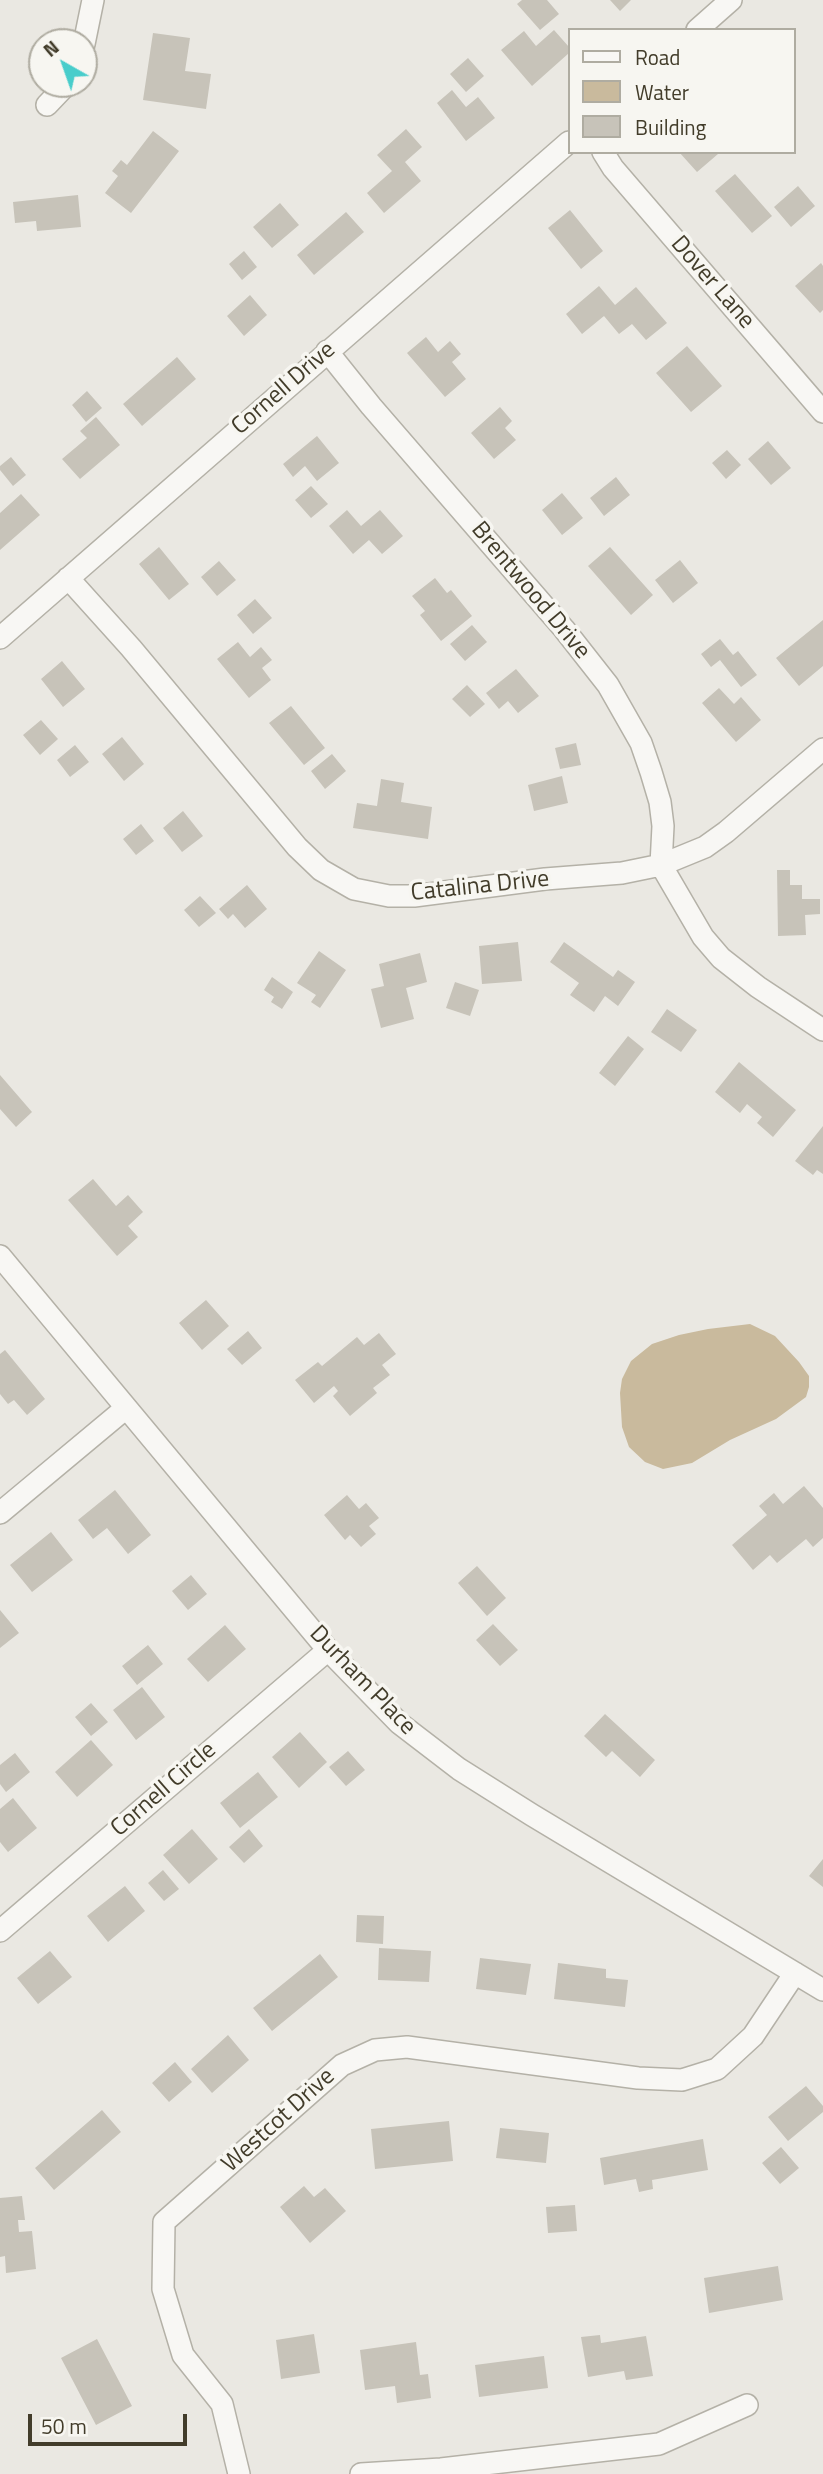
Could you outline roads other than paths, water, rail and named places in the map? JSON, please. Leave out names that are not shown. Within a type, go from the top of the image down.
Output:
[{"type":"street","points":[[87,28],[93,0]]},
{"type":"street","points":[[699,28],[732,0]]},
{"type":"street","points":[[47,105],[54,98]]},
{"type":"street","name":"Cornell Drive","points":[[0,638],[568,143]]},
{"type":"street","name":"Dover Lane","points":[[604,154],[613,168],[823,412]]},
{"type":"street","name":"Brentwood Drive","points":[[327,351],[371,406],[564,629],[608,685],[641,743],[660,802],[663,826],[661,865]]},
{"type":"street","name":"Catalina Drive","points":[[68,578],[131,648],[297,847],[321,870],[354,889],[388,896],[414,896],[545,879],[622,873],[661,865],[705,847],[726,832],[823,749]]},
{"type":"street","points":[[661,865],[703,937],[721,958],[758,987],[823,1030]]},
{"type":"street","name":"Durham Place","points":[[0,1256],[328,1650],[399,1723],[459,1769],[823,1990]]},
{"type":"street","points":[[0,1513],[126,1408]]},
{"type":"street","name":"Cornell Circle","points":[[0,1931],[328,1650]]},
{"type":"street","name":"Westcot Drive","points":[[239,2474],[222,2404],[183,2355],[163,2289],[164,2222],[342,2065],[376,2050],[407,2047],[638,2078],[682,2080],[717,2069],[753,2036],[795,1973]]},
{"type":"street","points":[[361,2474],[441,2469],[659,2444],[747,2405]]},
{"type":"water","points":[[750,1324],[775,1336],[799,1362],[809,1376],[806,1397],[776,1419],[730,1440],[692,1463],[663,1469],[645,1462],[629,1447],[622,1427],[620,1393],[622,1379],[631,1361],[652,1344],[679,1335]]}]
